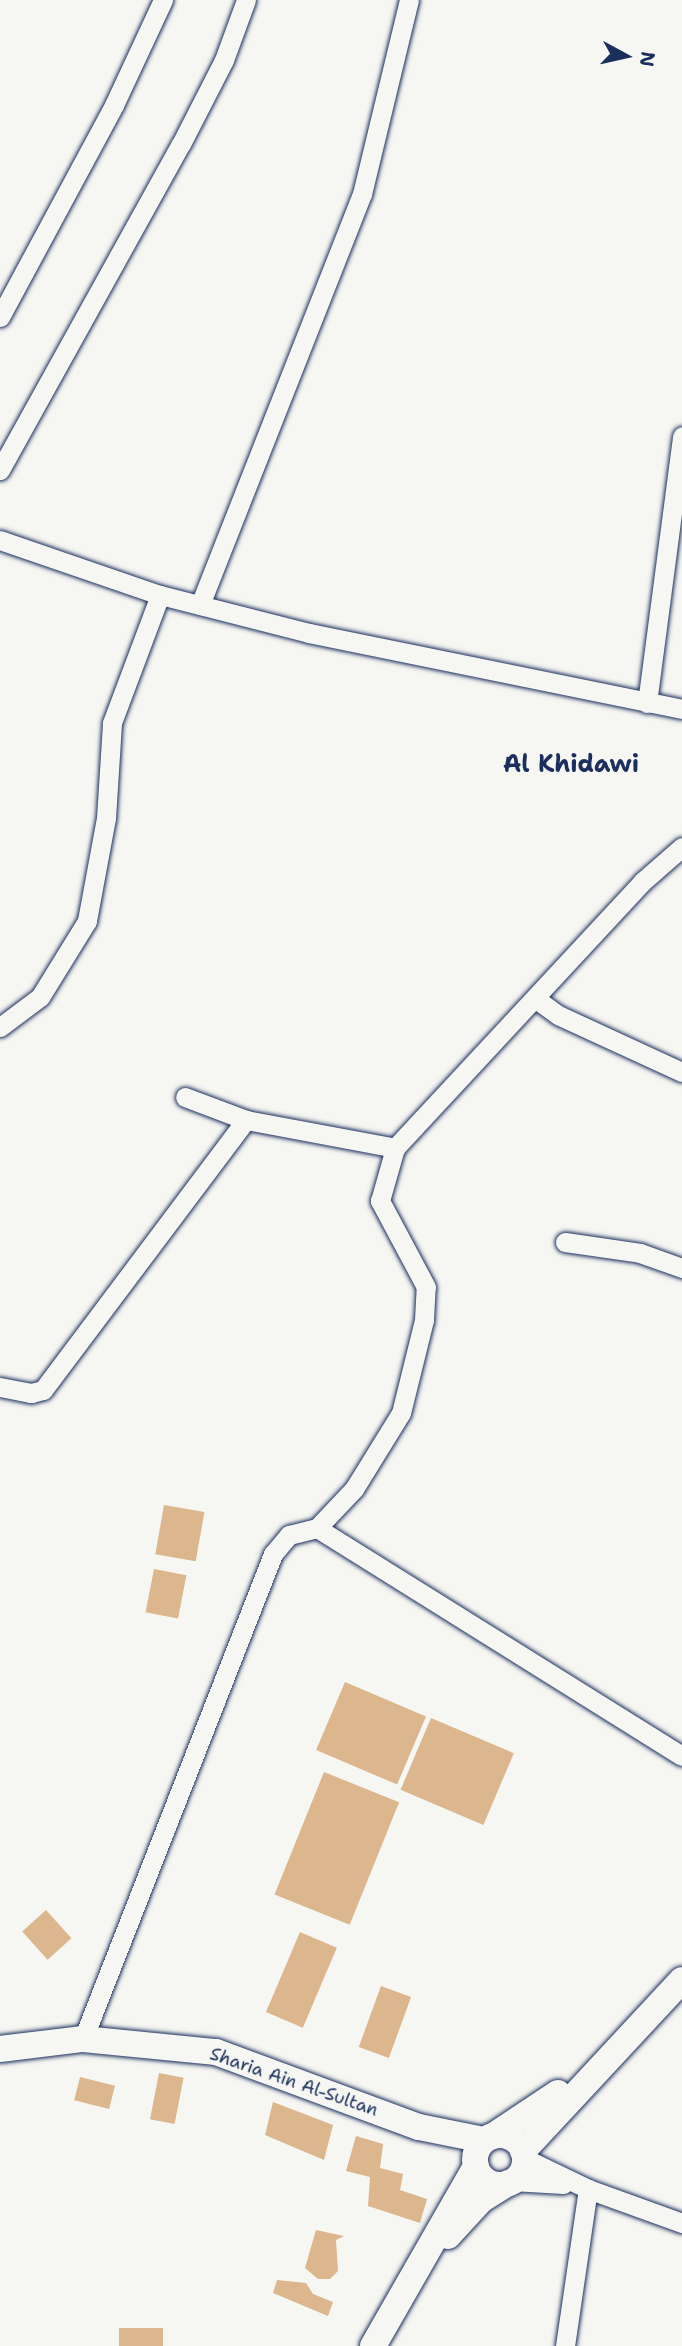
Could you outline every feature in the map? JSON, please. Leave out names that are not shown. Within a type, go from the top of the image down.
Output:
[{"type":"main road","points":[[426,2256],[481,2200],[510,2182],[523,2155],[606,2057],[682,1980]]},
{"type":"main road","name":"Sharia Ain Al-Sultan","points":[[0,2049],[83,2039],[216,2052],[482,2151]]},
{"type":"main road","points":[[373,2346],[426,2256],[482,2151],[606,2057]]},
{"type":"main road","points":[[482,2151],[508,2136],[523,2155]]},
{"type":"main road","points":[[482,2151],[486,2181],[510,2182]]},
{"type":"street","points":[[0,317],[108,117],[163,0]]},
{"type":"street","points":[[0,470],[181,144],[224,61],[246,0]]},
{"type":"street","points":[[200,605],[362,194],[409,0]]},
{"type":"street","points":[[647,703],[682,436]]},
{"type":"street","points":[[0,540],[160,595],[200,605],[682,709]]},
{"type":"street","points":[[0,1027],[40,997],[87,921],[106,818],[111,723],[160,595]]},
{"type":"street","points":[[83,2039],[256,1588],[282,1542],[317,1528],[366,1474],[401,1413],[424,1320],[421,1272],[380,1201],[395,1148],[642,882],[682,846]]},
{"type":"street","points":[[536,999],[558,1014],[682,1072]]},
{"type":"street","points":[[185,1097],[246,1120],[395,1148]]},
{"type":"street","points":[[0,1387],[31,1394],[43,1390],[246,1120]]},
{"type":"street","points":[[565,1242],[640,1253],[682,1268]]},
{"type":"street","points":[[317,1528],[682,1756]]},
{"type":"street","points":[[523,2155],[588,2189],[682,2223]]},
{"type":"street","points":[[510,2182],[544,2180],[588,2189]]},
{"type":"street","points":[[565,2346],[588,2189]]},
{"type":"building","points":[[164,1505],[204,1512],[196,1561],[155,1554]]},
{"type":"building","points":[[154,1569],[186,1575],[178,1618],[146,1612]]},
{"type":"building","points":[[345,1682],[426,1716],[397,1785],[316,1750]]},
{"type":"building","points":[[431,1718],[514,1753],[483,1825],[401,1790]]},
{"type":"building","points":[[324,1772],[399,1802],[350,1925],[275,1894]]},
{"type":"building","points":[[46,1910],[71,1938],[48,1960],[22,1931]]},
{"type":"building","points":[[300,1932],[337,1948],[303,2028],[266,2012]]},
{"type":"building","points":[[381,1986],[411,1997],[389,2058],[359,2047]]},
{"type":"building","points":[[159,2073],[184,2078],[175,2124],[150,2119]]},
{"type":"building","points":[[80,2077],[115,2086],[109,2109],[74,2100]]},
{"type":"building","points":[[273,2102],[333,2125],[324,2160],[265,2135]]},
{"type":"building","points":[[356,2136],[383,2144],[380,2168],[403,2174],[400,2190],[427,2199],[420,2223],[368,2206],[370,2177],[346,2171]]},
{"type":"building","points":[[316,2230],[344,2236],[336,2240],[338,2271],[330,2279],[318,2279],[305,2268]]},
{"type":"building","points":[[277,2280],[306,2283],[313,2294],[333,2302],[328,2316],[273,2293]]},
{"type":"building","points":[[119,2328],[163,2328],[163,2346],[119,2346]]},
{"type":"district","name":"Al Khidawi","points":[[571,765]]}]
